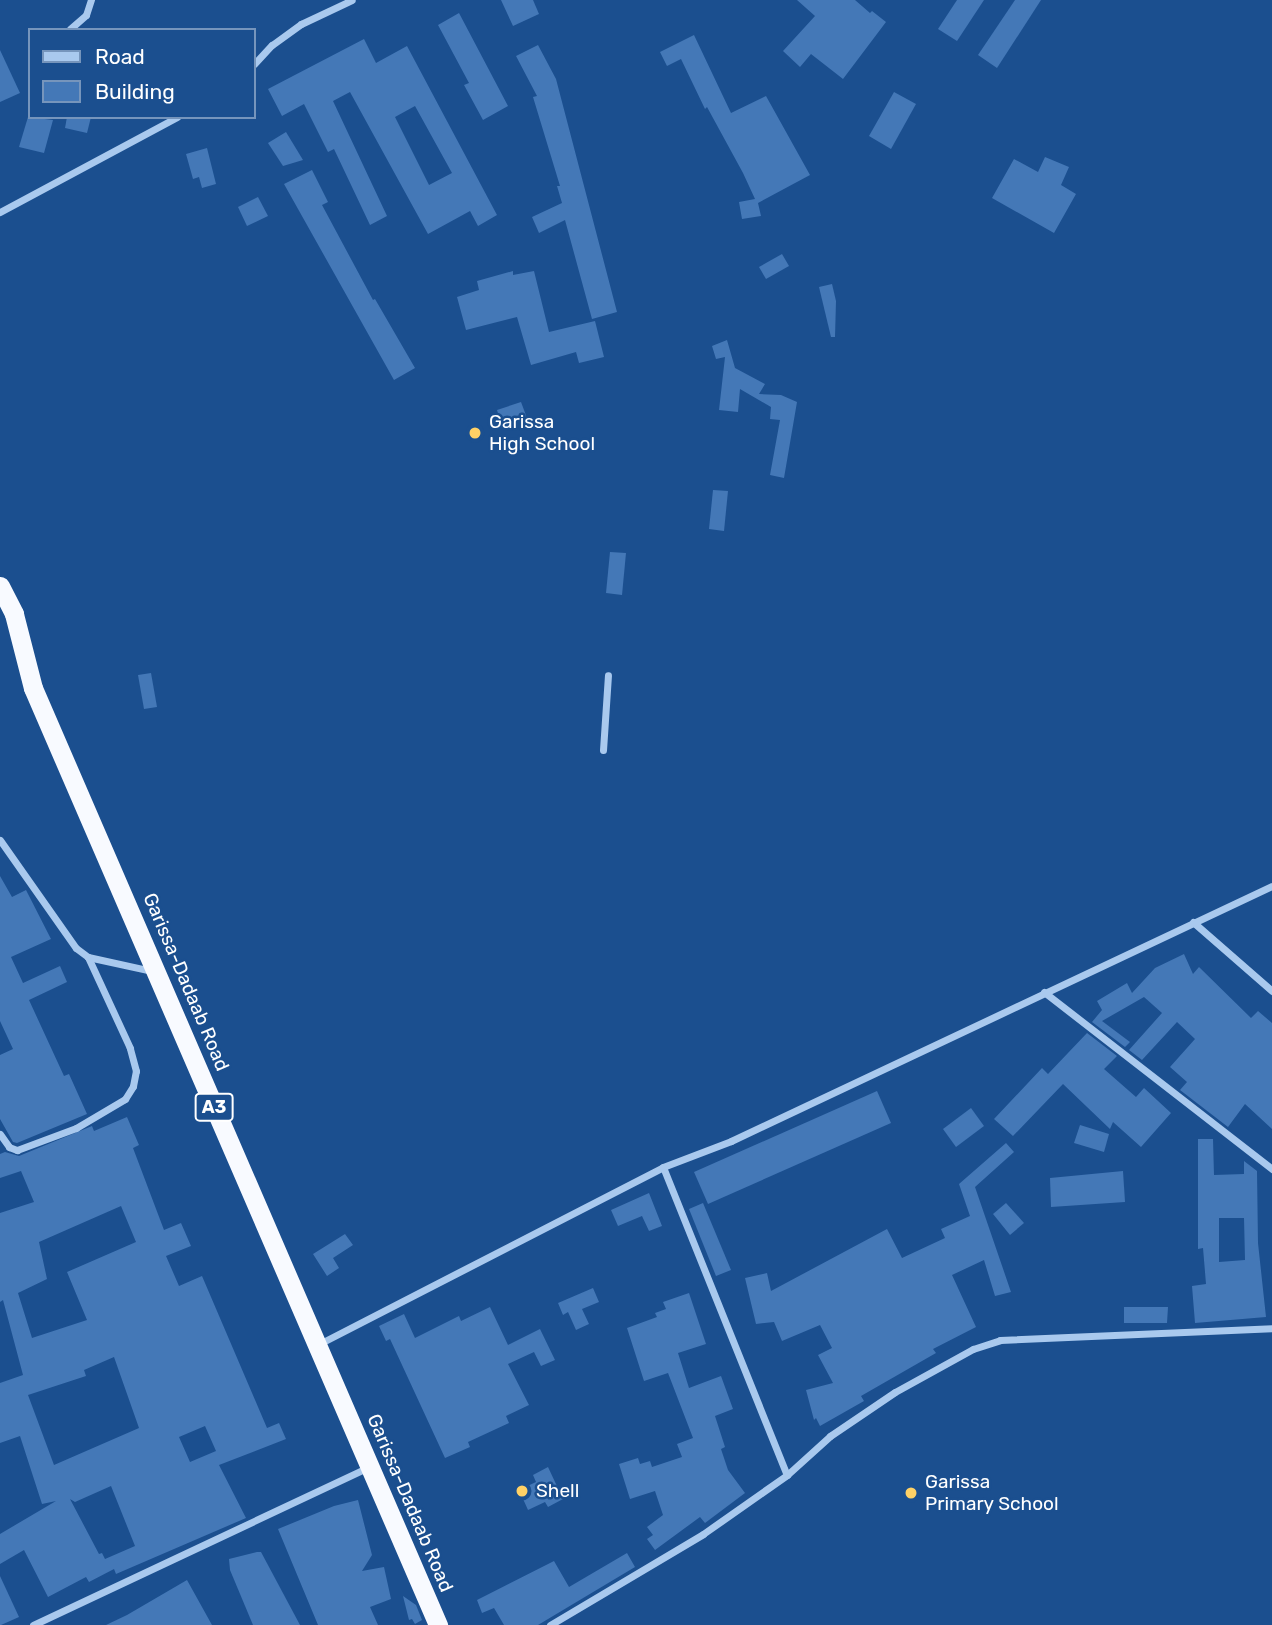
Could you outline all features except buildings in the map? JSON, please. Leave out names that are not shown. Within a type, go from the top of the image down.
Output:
[{"type":"highway","name":"Garissa-Dadaab Road","points":[[0,586],[14,614],[33,688],[158,972],[315,1346],[371,1467],[438,1625]]},
{"type":"street","points":[[71,28],[86,15],[91,0]]},
{"type":"street","points":[[256,62],[272,45],[301,24],[352,0]]},
{"type":"street","points":[[0,212],[173,119]]},
{"type":"street","points":[[603,750],[608,675]]},
{"type":"street","points":[[0,840],[76,948],[89,957],[158,972]]},
{"type":"street","points":[[315,1346],[663,1167],[731,1141],[1272,886]]},
{"type":"street","points":[[1193,922],[1272,990]]},
{"type":"street","points":[[0,1134],[9,1147],[17,1150],[76,1128],[125,1099],[133,1086],[136,1071],[130,1048],[89,957]]},
{"type":"street","points":[[1044,992],[1272,1169]]},
{"type":"street","points":[[663,1167],[787,1475]]},
{"type":"street","points":[[550,1625],[647,1569],[787,1475],[830,1436],[895,1392],[973,1349],[1000,1340],[1272,1328]]},
{"type":"street","points":[[33,1625],[371,1467]]},
{"type":"place","name":"Garissa High School","points":[[475,433]]},
{"type":"place","name":"Shell","points":[[522,1491]]},
{"type":"place","name":"Garissa Primary School","points":[[911,1493]]}]
